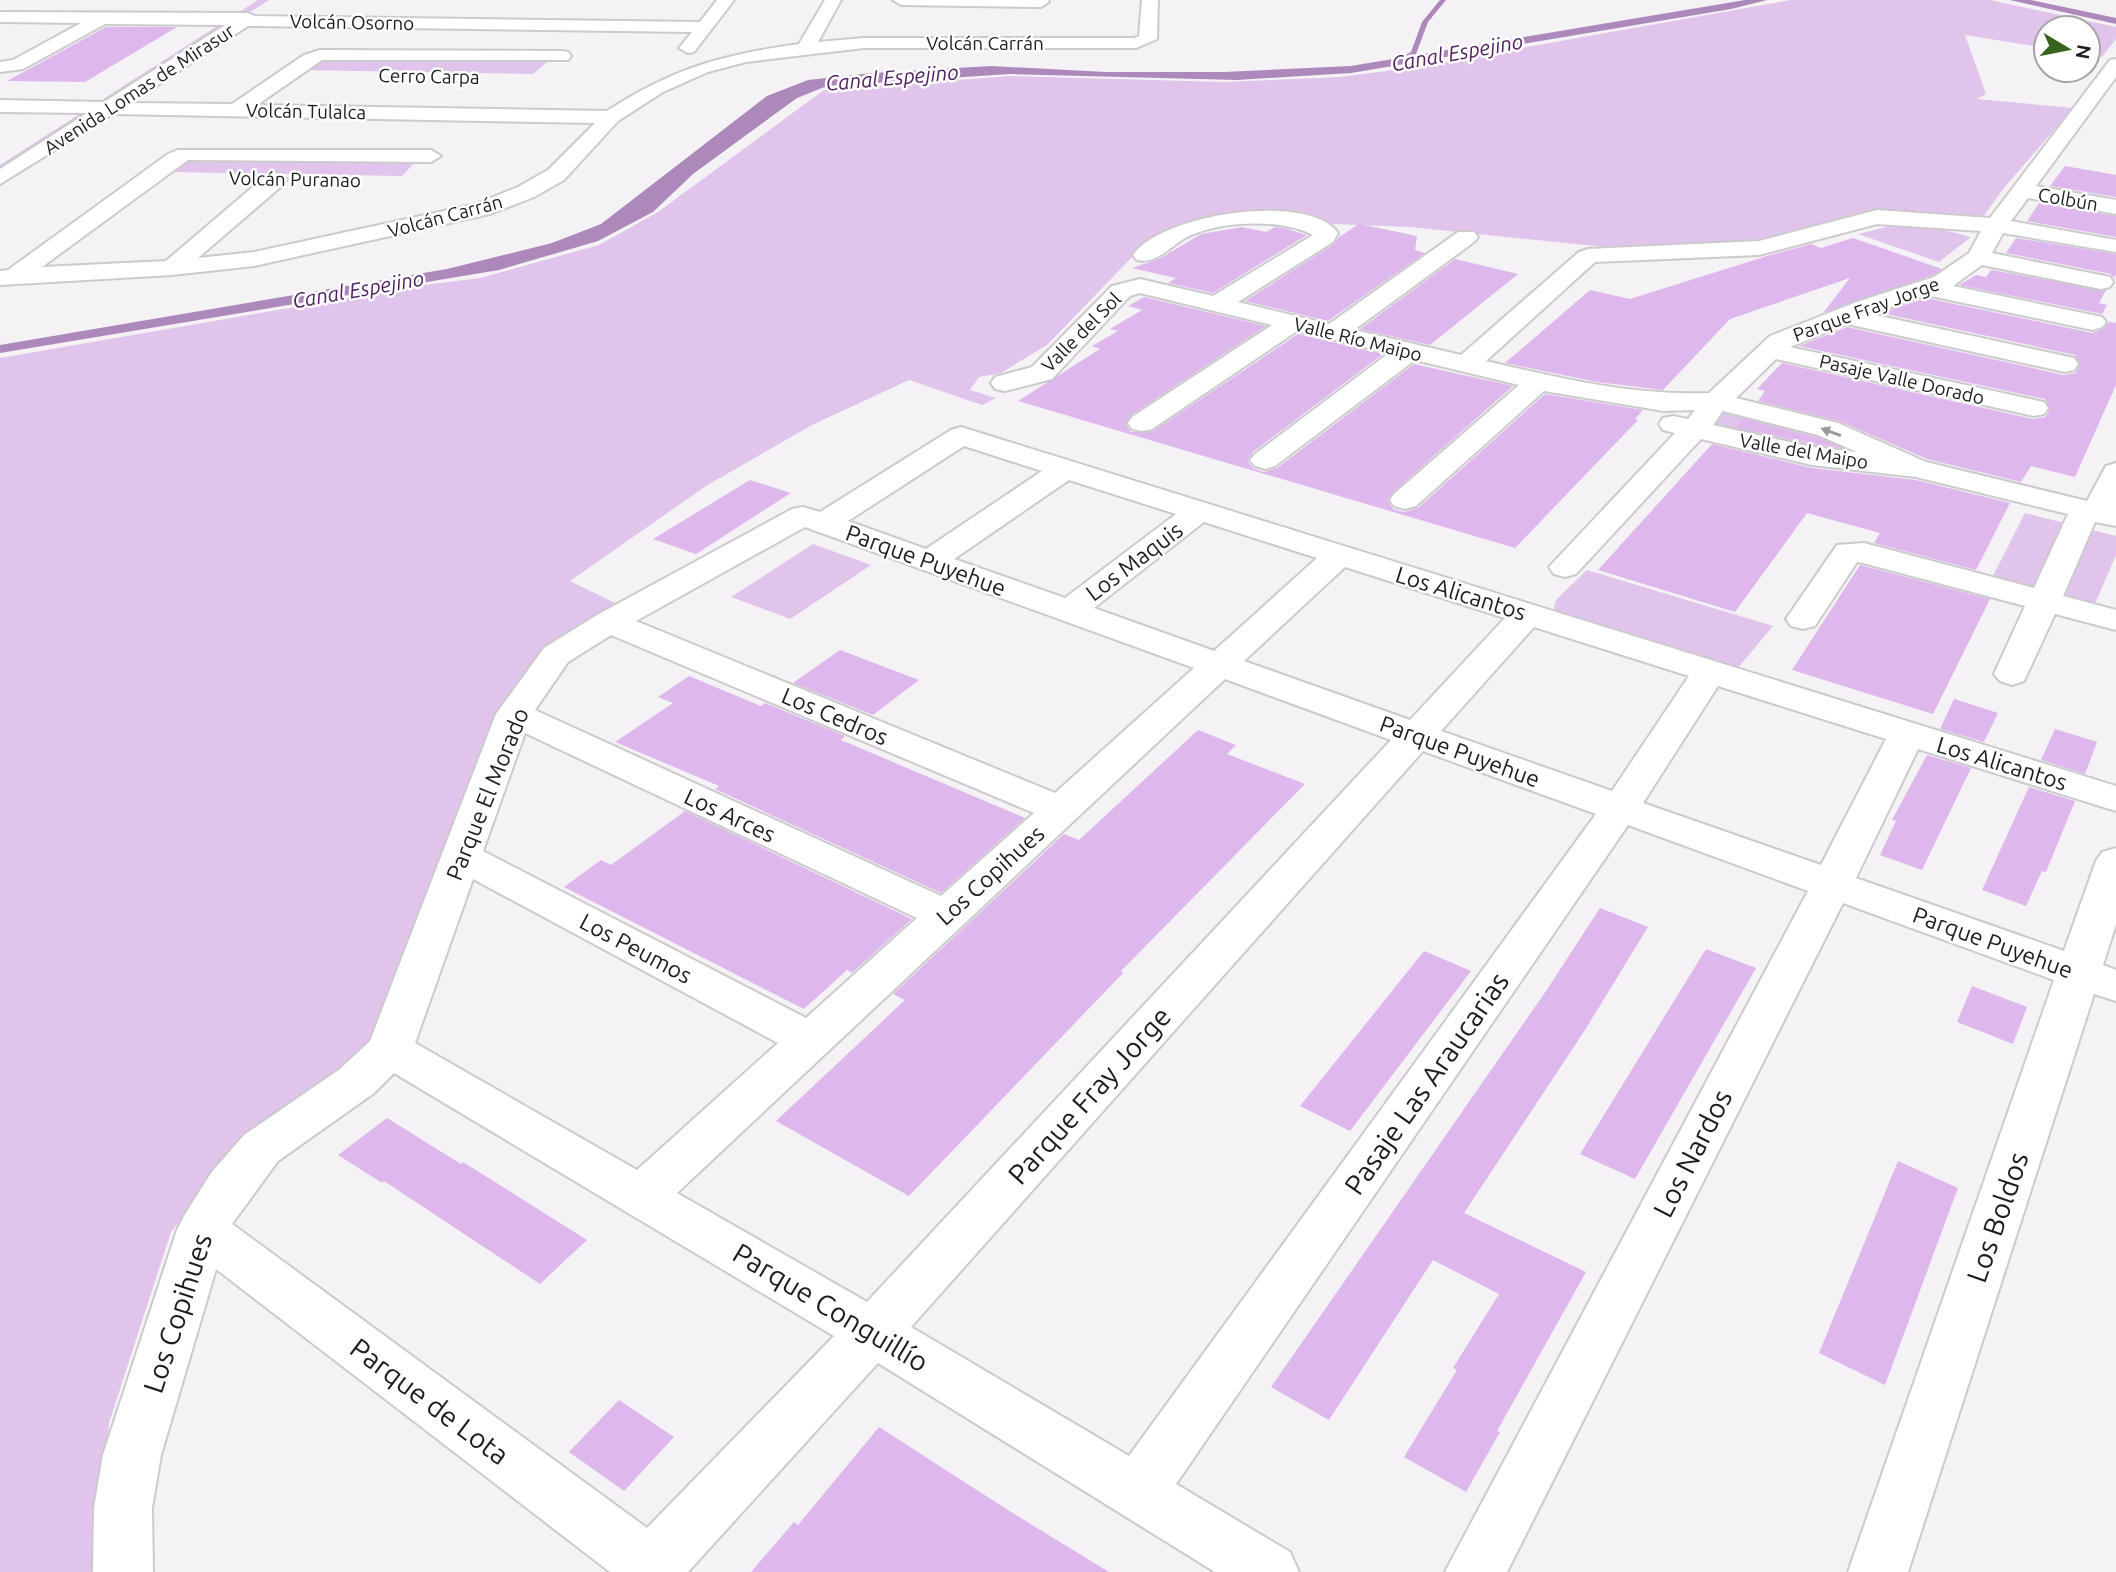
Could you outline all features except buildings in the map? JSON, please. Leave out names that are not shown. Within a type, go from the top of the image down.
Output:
[{"type":"street","name":"Avenida Lomas de Mirasur","points":[[0,158],[250,0]]},
{"type":"street","name":"Avenida Lomas de Mirasur","points":[[0,178],[277,0]]},
{"type":"street","points":[[674,79],[669,74],[726,0]]},
{"type":"street","points":[[805,48],[833,0]]},
{"type":"street","points":[[901,0],[1041,1],[1031,43]]},
{"type":"street","name":"Volcán Carrán","points":[[7,278],[172,268],[284,254],[436,222],[494,205],[556,175],[611,117],[674,79],[732,60],[805,48],[924,43],[1142,42],[1148,39],[1150,0]]},
{"type":"street","points":[[924,43],[937,1]]},
{"type":"street","points":[[356,22],[377,7]]},
{"type":"street","name":"Volcán Osorno","points":[[0,17],[705,27]]},
{"type":"street","points":[[0,67],[18,65],[102,18]]},
{"type":"street","points":[[543,75],[593,25]]},
{"type":"street","points":[[12,48],[48,48]]},
{"type":"street","name":"Cerro Carpa","points":[[237,110],[310,59],[328,54],[562,57]]},
{"type":"street","name":"Parque Fray Jorge","points":[[1565,567],[1693,430],[1716,401],[1779,342],[1943,282],[1978,257],[1996,225],[2021,190],[2116,64]]},
{"type":"street","points":[[289,73],[317,74]]},
{"type":"street","name":"Volcán Tulalca","points":[[0,106],[611,117]]},
{"type":"street","points":[[2084,106],[2109,109]]},
{"type":"street","points":[[408,178],[475,114]]},
{"type":"street","name":"Volcán Puranao","points":[[7,278],[175,158],[192,153],[431,156]]},
{"type":"street","points":[[150,177],[188,177]]},
{"type":"street","name":"Volcán Puranao","points":[[251,178],[302,179]]},
{"type":"street","points":[[172,268],[276,178]]},
{"type":"street","name":"Colbún","points":[[2021,190],[2116,207]]},
{"type":"street","points":[[1465,365],[1587,257],[1596,254],[1759,248],[1877,217],[1996,225],[2113,246]]},
{"type":"street","points":[[1145,255],[1173,235],[1191,227],[1231,218],[1297,223],[1326,233],[1325,237],[1217,304]]},
{"type":"street","points":[[1333,333],[1466,237]]},
{"type":"street","points":[[1978,257],[2101,282]]},
{"type":"street","name":"Valle del Sol","points":[[1004,383],[1042,373],[1051,366],[1127,287],[1158,289]]},
{"type":"street","points":[[1926,288],[2093,322]]},
{"type":"street","name":"Valle Río Maipo","points":[[1158,289],[1408,352],[1549,384],[1664,403],[1716,401]]},
{"type":"street","points":[[1846,316],[2065,364]]},
{"type":"street","points":[[1142,423],[1292,323]]},
{"type":"street","name":"Pasaje Valle Dorado","points":[[1770,350],[2034,408]]},
{"type":"street","points":[[1265,460],[1408,352]]},
{"type":"street","points":[[1405,500],[1549,384]]},
{"type":"street","name":"Valle Río Maipo","points":[[1549,384],[1591,400],[1693,430]]},
{"type":"street","name":"Valle del Maipo","points":[[1716,401],[1828,429],[1916,468]]},
{"type":"street","name":"Valle del Maipo","points":[[1693,430],[1812,456],[1916,468],[2099,513]]},
{"type":"street","name":"Los Alicantos","points":[[814,519],[961,436],[2116,799]]},
{"type":"street","points":[[930,561],[1065,469]]},
{"type":"street","points":[[2012,674],[2045,601],[2099,513],[2116,472]]},
{"type":"street","name":"Los Maquis","points":[[1069,611],[1199,511]]},
{"type":"street","name":"Parque Puyehue","points":[[814,519],[2097,979]]},
{"type":"street","name":"Parque El Morado","points":[[390,1049],[514,714],[556,655],[609,622],[814,519]]},
{"type":"street","points":[[1803,619],[1848,552],[1864,552],[2116,620]]},
{"type":"street","name":"Los Copihues","points":[[642,1195],[1339,555]]},
{"type":"street","name":"Parque Fray Jorge","points":[[652,1570],[873,1332],[1527,614]]},
{"type":"street","name":"Los Cedros","points":[[609,622],[1061,810]]},
{"type":"street","name":"Pasaje Las Araucarias","points":[[1138,1492],[1620,808],[1710,671]]},
{"type":"street","name":"Los Arces","points":[[514,714],[946,915]]},
{"type":"street","name":"Los Nardos","points":[[1475,1572],[1832,884],[1907,733]]},
{"type":"street","name":"Los Peumos","points":[[461,856],[810,1040]]},
{"type":"street","name":"Los Boldos","points":[[1878,1572],[2097,979],[2116,861]]},
{"type":"street","name":"Los Copihues","points":[[123,1572],[123,1508],[132,1455],[202,1230],[229,1186],[261,1148],[357,1081],[390,1049]]},
{"type":"street","name":"Parque Conguillío","points":[[390,1049],[873,1332],[1269,1572]]},
{"type":"street","name":"Parque de Lota","points":[[202,1230],[652,1570]]},
{"type":"shaded area","points":[[258,0],[269,0],[0,171],[0,165]]},
{"type":"shaded area","points":[[1791,0],[1990,0],[2055,14],[2032,14],[2032,46],[1965,35],[1986,94],[1977,99],[2073,108],[2003,189],[1981,220],[1873,211],[1738,246],[1685,248],[1605,247],[1410,227],[1235,220],[1138,251],[1047,345],[1001,373],[979,377],[970,390],[996,398],[982,405],[909,380],[812,425],[706,486],[570,581],[621,606],[546,651],[375,1040],[246,1138],[171,1232],[109,1423],[100,1572],[0,1572],[0,358],[416,286],[480,278],[599,245],[658,212],[824,90],[1011,76],[1224,82],[1340,77],[1409,68]]},
{"type":"shaded area","points":[[2102,24],[2116,27],[2116,39],[2102,57]]},
{"type":"shaded area","points":[[318,57],[547,62],[533,74],[299,70]]},
{"type":"shaded area","points":[[191,157],[418,159],[402,176],[170,172]]},
{"type":"shaded area","points":[[1894,225],[1940,229],[1971,237],[1939,262],[1858,234]]},
{"type":"shaded area","points":[[1723,413],[1774,419],[1829,438],[1859,453],[1814,450],[1719,428],[1714,421]]},
{"type":"shaded area","points":[[2025,513],[2116,536],[2116,555],[2094,606],[1992,578]]},
{"type":"shaded area","points":[[813,544],[871,565],[790,619],[731,597]]},
{"type":"shaded area","points":[[1587,570],[1773,626],[1737,669],[1560,615],[1554,608],[1556,600]]},
{"type":"water","name":"Canal Espejino","points":[[1745,0],[1767,0],[1731,9],[1351,73],[1237,80],[1010,74],[827,86],[797,98],[693,174],[653,212],[598,241],[499,270],[0,353],[0,345],[447,269],[552,243],[601,224],[767,96],[808,80],[991,66],[1106,72],[1224,72],[1351,66]]},
{"type":"water","points":[[2010,0],[2031,0],[2097,14],[2072,14]]},
{"type":"water","points":[[2102,15],[2116,18],[2116,24],[2102,21]]},
{"type":"waterway","name":"Canal Espejino","points":[[1394,64],[1414,53],[1425,22],[1443,0]]}]
